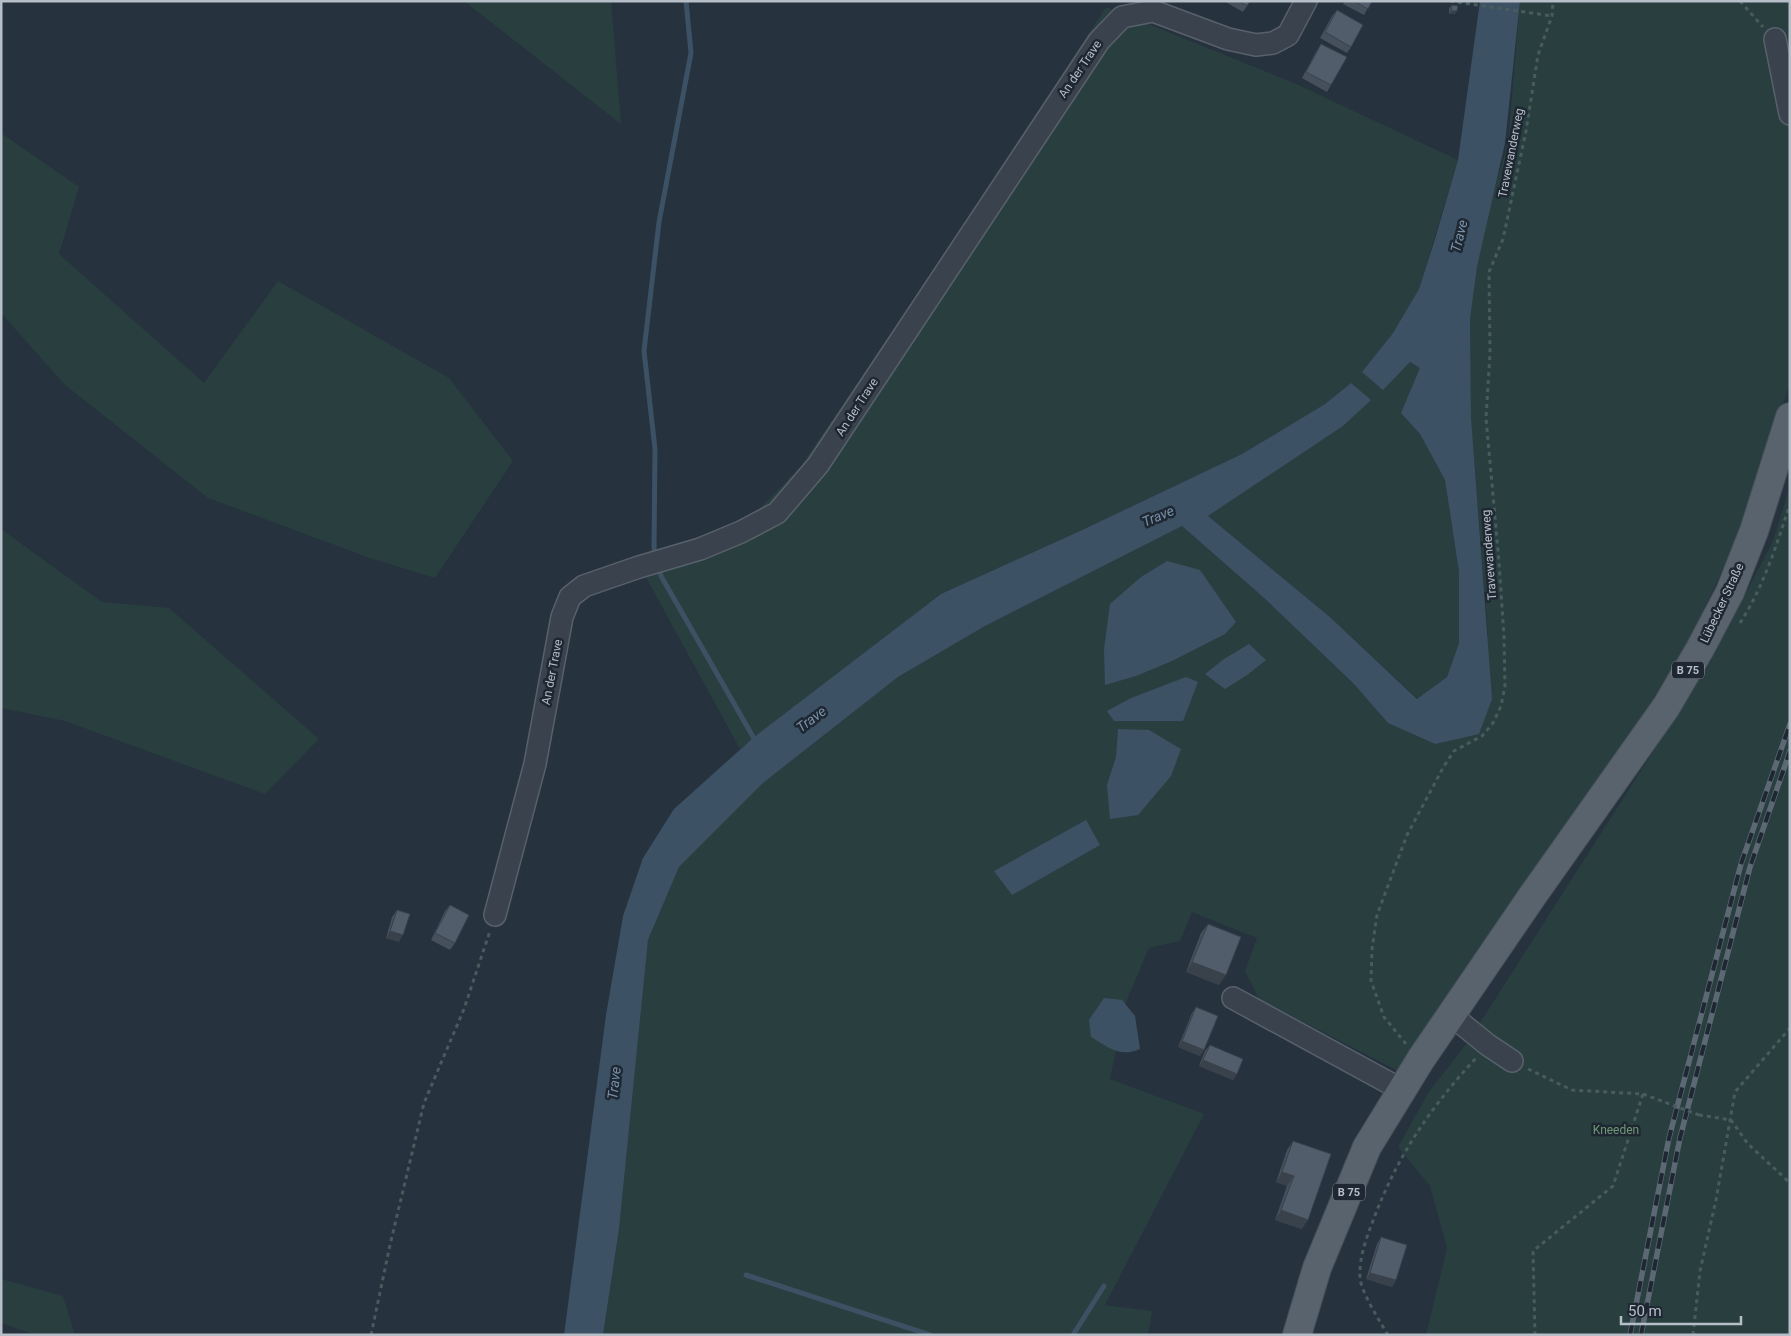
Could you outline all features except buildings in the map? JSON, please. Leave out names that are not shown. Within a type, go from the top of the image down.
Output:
[{"type":"main road","name":"Lübecker Straße","points":[[1451,1015],[1666,707],[1700,649],[1730,592],[1754,531],[1790,416]]},
{"type":"main road","name":"B 75","points":[[1297,1335],[1318,1268],[1367,1147],[1421,1059],[1451,1015]]},
{"type":"street","name":"An der Trave","points":[[495,915],[535,764],[562,617],[570,598],[584,586],[700,549],[740,532],[777,513],[818,465],[1099,41],[1122,17],[1153,11],[1228,39],[1256,45],[1273,43],[1288,34],[1306,1]]},
{"type":"street","points":[[1775,39],[1790,114]]},
{"type":"street","points":[[1233,998],[1402,1090]]},
{"type":"street","points":[[1451,1015],[1488,1045],[1512,1061]]},
{"type":"path","points":[[1450,1],[1552,16]]},
{"type":"path","name":"Travewanderweg","points":[[1421,1059],[1402,1040],[1384,1017],[1371,981],[1376,915],[1407,835],[1444,766],[1454,751],[1482,736],[1493,723],[1501,706],[1505,686],[1499,562],[1486,418],[1490,353],[1490,272],[1503,239],[1526,131],[1538,55],[1552,16],[1553,1]]},
{"type":"path","points":[[1740,1],[1775,39]]},
{"type":"path","points":[[371,1335],[390,1245],[424,1103],[464,1009],[495,915]]},
{"type":"path","points":[[1693,1335],[1700,1271],[1716,1200],[1735,1092],[1790,1028]]},
{"type":"path","points":[[1388,1335],[1372,1308],[1360,1279],[1362,1249],[1385,1189],[1408,1145],[1428,1114],[1455,1080],[1488,1045]]},
{"type":"path","points":[[1512,1061],[1572,1090],[1643,1094],[1699,1115],[1731,1120],[1748,1144],[1790,1183]]},
{"type":"path","points":[[1535,1335],[1533,1251],[1613,1186],[1643,1094]]},
{"type":"green space","points":[[464,1],[611,1],[621,124]]},
{"type":"green space","points":[[1520,1],[1790,1],[1790,383],[1742,530],[1685,648],[1621,750],[1400,1072],[1259,999],[1245,971],[1257,938],[1192,912],[1180,941],[1149,948],[1126,1002],[1110,1079],[1204,1114],[1105,1305],[1152,1311],[1148,1335],[603,1335],[619,1229],[648,940],[679,867],[763,783],[898,677],[985,626],[1182,526],[1263,597],[1353,683],[1388,723],[1435,744],[1488,636],[1471,417],[1470,319],[1477,267],[1492,198],[1508,143]]},
{"type":"green space","points":[[1106,7],[1294,83],[1458,160],[1419,289],[1393,333],[1362,372],[1410,362],[1421,368],[1401,413],[1420,434],[1445,480],[1459,572],[1459,643],[1447,677],[1418,699],[1331,618],[1208,516],[1343,426],[1370,400],[1351,383],[1325,404],[1242,454],[941,594],[740,749],[643,572],[742,527],[801,466],[947,251]]},
{"type":"green space","points":[[1,133],[79,187],[59,254],[204,383],[278,281],[449,378],[513,461],[435,578],[370,558],[208,498],[65,385],[1,313]]},
{"type":"green space","name":"Kneeden","points":[[1790,486],[1790,1335],[1426,1335],[1447,1248],[1430,1186],[1398,1147],[1428,1093],[1467,1043],[1711,661],[1773,541]]},
{"type":"green space","points":[[1,529],[102,602],[169,608],[319,739],[265,794],[65,721],[1,708]]},
{"type":"green space","points":[[1,1279],[63,1296],[75,1335],[35,1335],[1,1323]]},
{"type":"water","name":"Trave","points":[[1480,1],[1520,1],[1505,143],[1477,267],[1470,319],[1471,417],[1492,699],[1479,734],[1435,744],[1388,723],[1353,683],[1263,597],[1182,526],[985,626],[898,677],[763,783],[679,867],[648,940],[619,1229],[603,1335],[564,1335],[606,1015],[623,916],[643,858],[674,809],[753,738],[941,594],[1242,454],[1325,404],[1351,383],[1371,400],[1343,426],[1208,516],[1331,618],[1417,699],[1447,677],[1459,643],[1459,572],[1445,480],[1420,434],[1401,413],[1420,368],[1410,362],[1383,390],[1362,372],[1393,333],[1419,289],[1435,239],[1458,160]]},
{"type":"water","points":[[1167,561],[1200,570],[1236,622],[1225,634],[1172,661],[1136,676],[1105,685],[1104,649],[1110,604],[1141,577]]},
{"type":"water","points":[[1249,644],[1266,660],[1247,675],[1225,689],[1205,674],[1224,659]]},
{"type":"water","points":[[1186,677],[1198,682],[1183,721],[1114,721],[1107,711],[1131,698]]},
{"type":"water","points":[[1118,729],[1149,730],[1181,749],[1171,776],[1138,815],[1110,819],[1107,785],[1116,757]]},
{"type":"water","points":[[1086,820],[1100,845],[1012,895],[994,871]]},
{"type":"water","points":[[1104,998],[1122,1000],[1135,1016],[1140,1049],[1120,1052],[1109,1048],[1091,1037],[1089,1020]]},
{"type":"waterway","points":[[656,558],[654,548],[655,449],[644,351],[659,222],[691,53],[686,1]]},
{"type":"waterway","points":[[658,566],[661,576],[756,742]]},
{"type":"waterway","points":[[746,1275],[930,1335]]},
{"type":"waterway","points":[[1073,1335],[1104,1286]]},
{"type":"railway","points":[[1630,1335],[1669,1138],[1741,864],[1790,724]]},
{"type":"railway","points":[[1641,1335],[1680,1138],[1750,867],[1790,751]]}]
